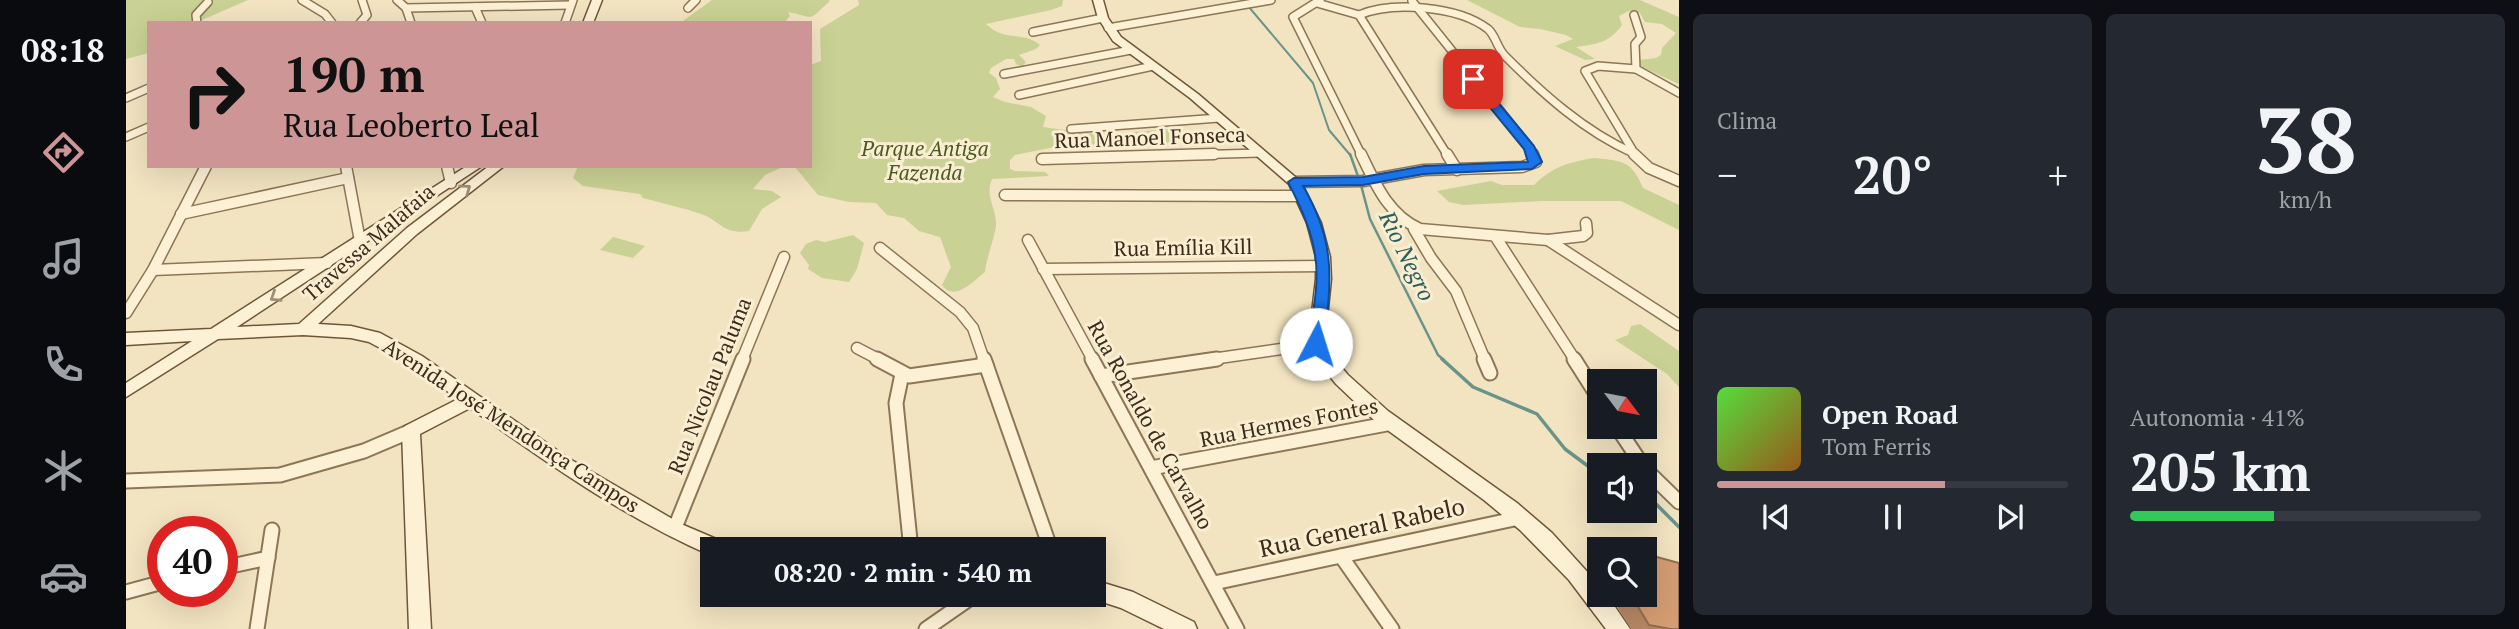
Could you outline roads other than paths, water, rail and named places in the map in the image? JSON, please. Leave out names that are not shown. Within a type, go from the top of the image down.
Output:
[{"type":"main road","points":[[588,21],[597,0]]},
{"type":"main road","points":[[1098,0],[1106,23],[1131,50],[1219,118],[1298,189],[1323,254],[1316,344],[1338,374],[1392,422],[1520,517],[1575,570],[1619,629]]},
{"type":"main road","points":[[126,391],[472,168]]},
{"type":"main road","name":"Travessa Malafaia","points":[[303,329],[412,231],[495,168]]},
{"type":"main road","name":"Avenida José Mendonça Campos","points":[[126,339],[303,329],[351,332],[374,337],[416,360],[561,463],[674,530],[700,541]]},
{"type":"main road","points":[[419,629],[411,431],[470,400]]},
{"type":"main road","points":[[1106,593],[1125,599],[1186,629]]},
{"type":"street","points":[[302,0],[325,14],[330,21]]},
{"type":"street","points":[[362,0],[367,15],[362,21]]},
{"type":"street","points":[[397,0],[406,8],[410,21]]},
{"type":"street","points":[[688,8],[696,0]]},
{"type":"street","points":[[1033,32],[1271,0]]},
{"type":"street","points":[[1359,15],[1368,8],[1386,3],[1412,1],[1442,9],[1482,26],[1494,38],[1501,51],[1576,118],[1605,141],[1633,153]]},
{"type":"street","points":[[1005,195],[1298,189],[1368,181],[1417,171],[1522,167],[1536,162],[1530,148],[1412,1]]},
{"type":"street","points":[[197,21],[196,15],[208,2]]},
{"type":"street","points":[[406,8],[571,2],[566,21]]},
{"type":"street","points":[[1457,170],[1359,15],[1319,2],[1293,17],[1368,181],[1394,212],[1414,229],[1431,258],[1456,291],[1490,373]]},
{"type":"street","points":[[475,7],[481,21]]},
{"type":"street","points":[[1634,15],[1641,37],[1635,44],[1636,69]]},
{"type":"street","points":[[1004,74],[1131,50]]},
{"type":"street","points":[[1019,95],[1153,66]]},
{"type":"street","points":[[1679,99],[1676,92],[1636,69],[1598,66],[1585,71],[1633,153],[1649,168],[1679,181]]},
{"type":"street","points":[[126,88],[144,90]]},
{"type":"street","points":[[126,98],[144,90]]},
{"type":"street","points":[[1071,129],[1219,118]]},
{"type":"street","points":[[126,137],[147,128]]},
{"type":"street","name":"Rua Manoel Fonseca","points":[[1042,159],[1260,153]]},
{"type":"street","points":[[126,313],[153,270],[205,168]]},
{"type":"street","points":[[346,168],[360,241]]},
{"type":"street","points":[[447,168],[451,183]]},
{"type":"street","points":[[181,214],[348,178]]},
{"type":"street","points":[[1414,229],[1548,240],[1583,236],[1587,233],[1586,223]]},
{"type":"street","points":[[1495,236],[1587,380]]},
{"type":"street","name":"Rua Ronaldo de Carvalho","points":[[1028,240],[1237,629]]},
{"type":"street","points":[[1548,240],[1679,325]]},
{"type":"street","points":[[880,248],[967,318],[1046,537]]},
{"type":"street","name":"Rua Nicolau Paluma","points":[[674,530],[783,257]]},
{"type":"street","points":[[153,270],[327,263]]},
{"type":"street","name":"Rua Emília Kill","points":[[1044,270],[1324,266]]},
{"type":"street","points":[[1101,376],[1316,344]]},
{"type":"street","points":[[857,348],[902,374],[922,375],[986,365]]},
{"type":"street","points":[[902,374],[896,403],[910,537]]},
{"type":"street","name":"Rua Hermes Fontes","points":[[1151,468],[1392,422]]},
{"type":"street","points":[[126,481],[280,475],[364,451],[411,431]]},
{"type":"street","points":[[1657,483],[1679,502]]},
{"type":"street","name":"Rua General Rabelo","points":[[1214,583],[1520,517]]},
{"type":"street","points":[[257,629],[272,530]]},
{"type":"street","points":[[1341,556],[1392,629]]},
{"type":"street","points":[[238,565],[268,558]]},
{"type":"street","points":[[126,592],[147,586]]},
{"type":"street","points":[[926,629],[958,607]]},
{"type":"waterway","name":"Rio Negro","points":[[1243,0],[1313,83],[1329,130],[1351,155]]},
{"type":"waterway","name":"Rio Negro","points":[[1351,155],[1359,179]]},
{"type":"waterway","name":"Rio Negro","points":[[1361,185],[1370,219],[1438,355],[1444,360]]},
{"type":"waterway","name":"Rio Negro","points":[[1442,359],[1473,387],[1537,414],[1565,449],[1587,465]]},
{"type":"waterway","name":"Rio Negro","points":[[1657,505],[1679,527]]},
{"type":"park label","name":"Parque Antiga Fazenda","points":[[925,161]]}]
